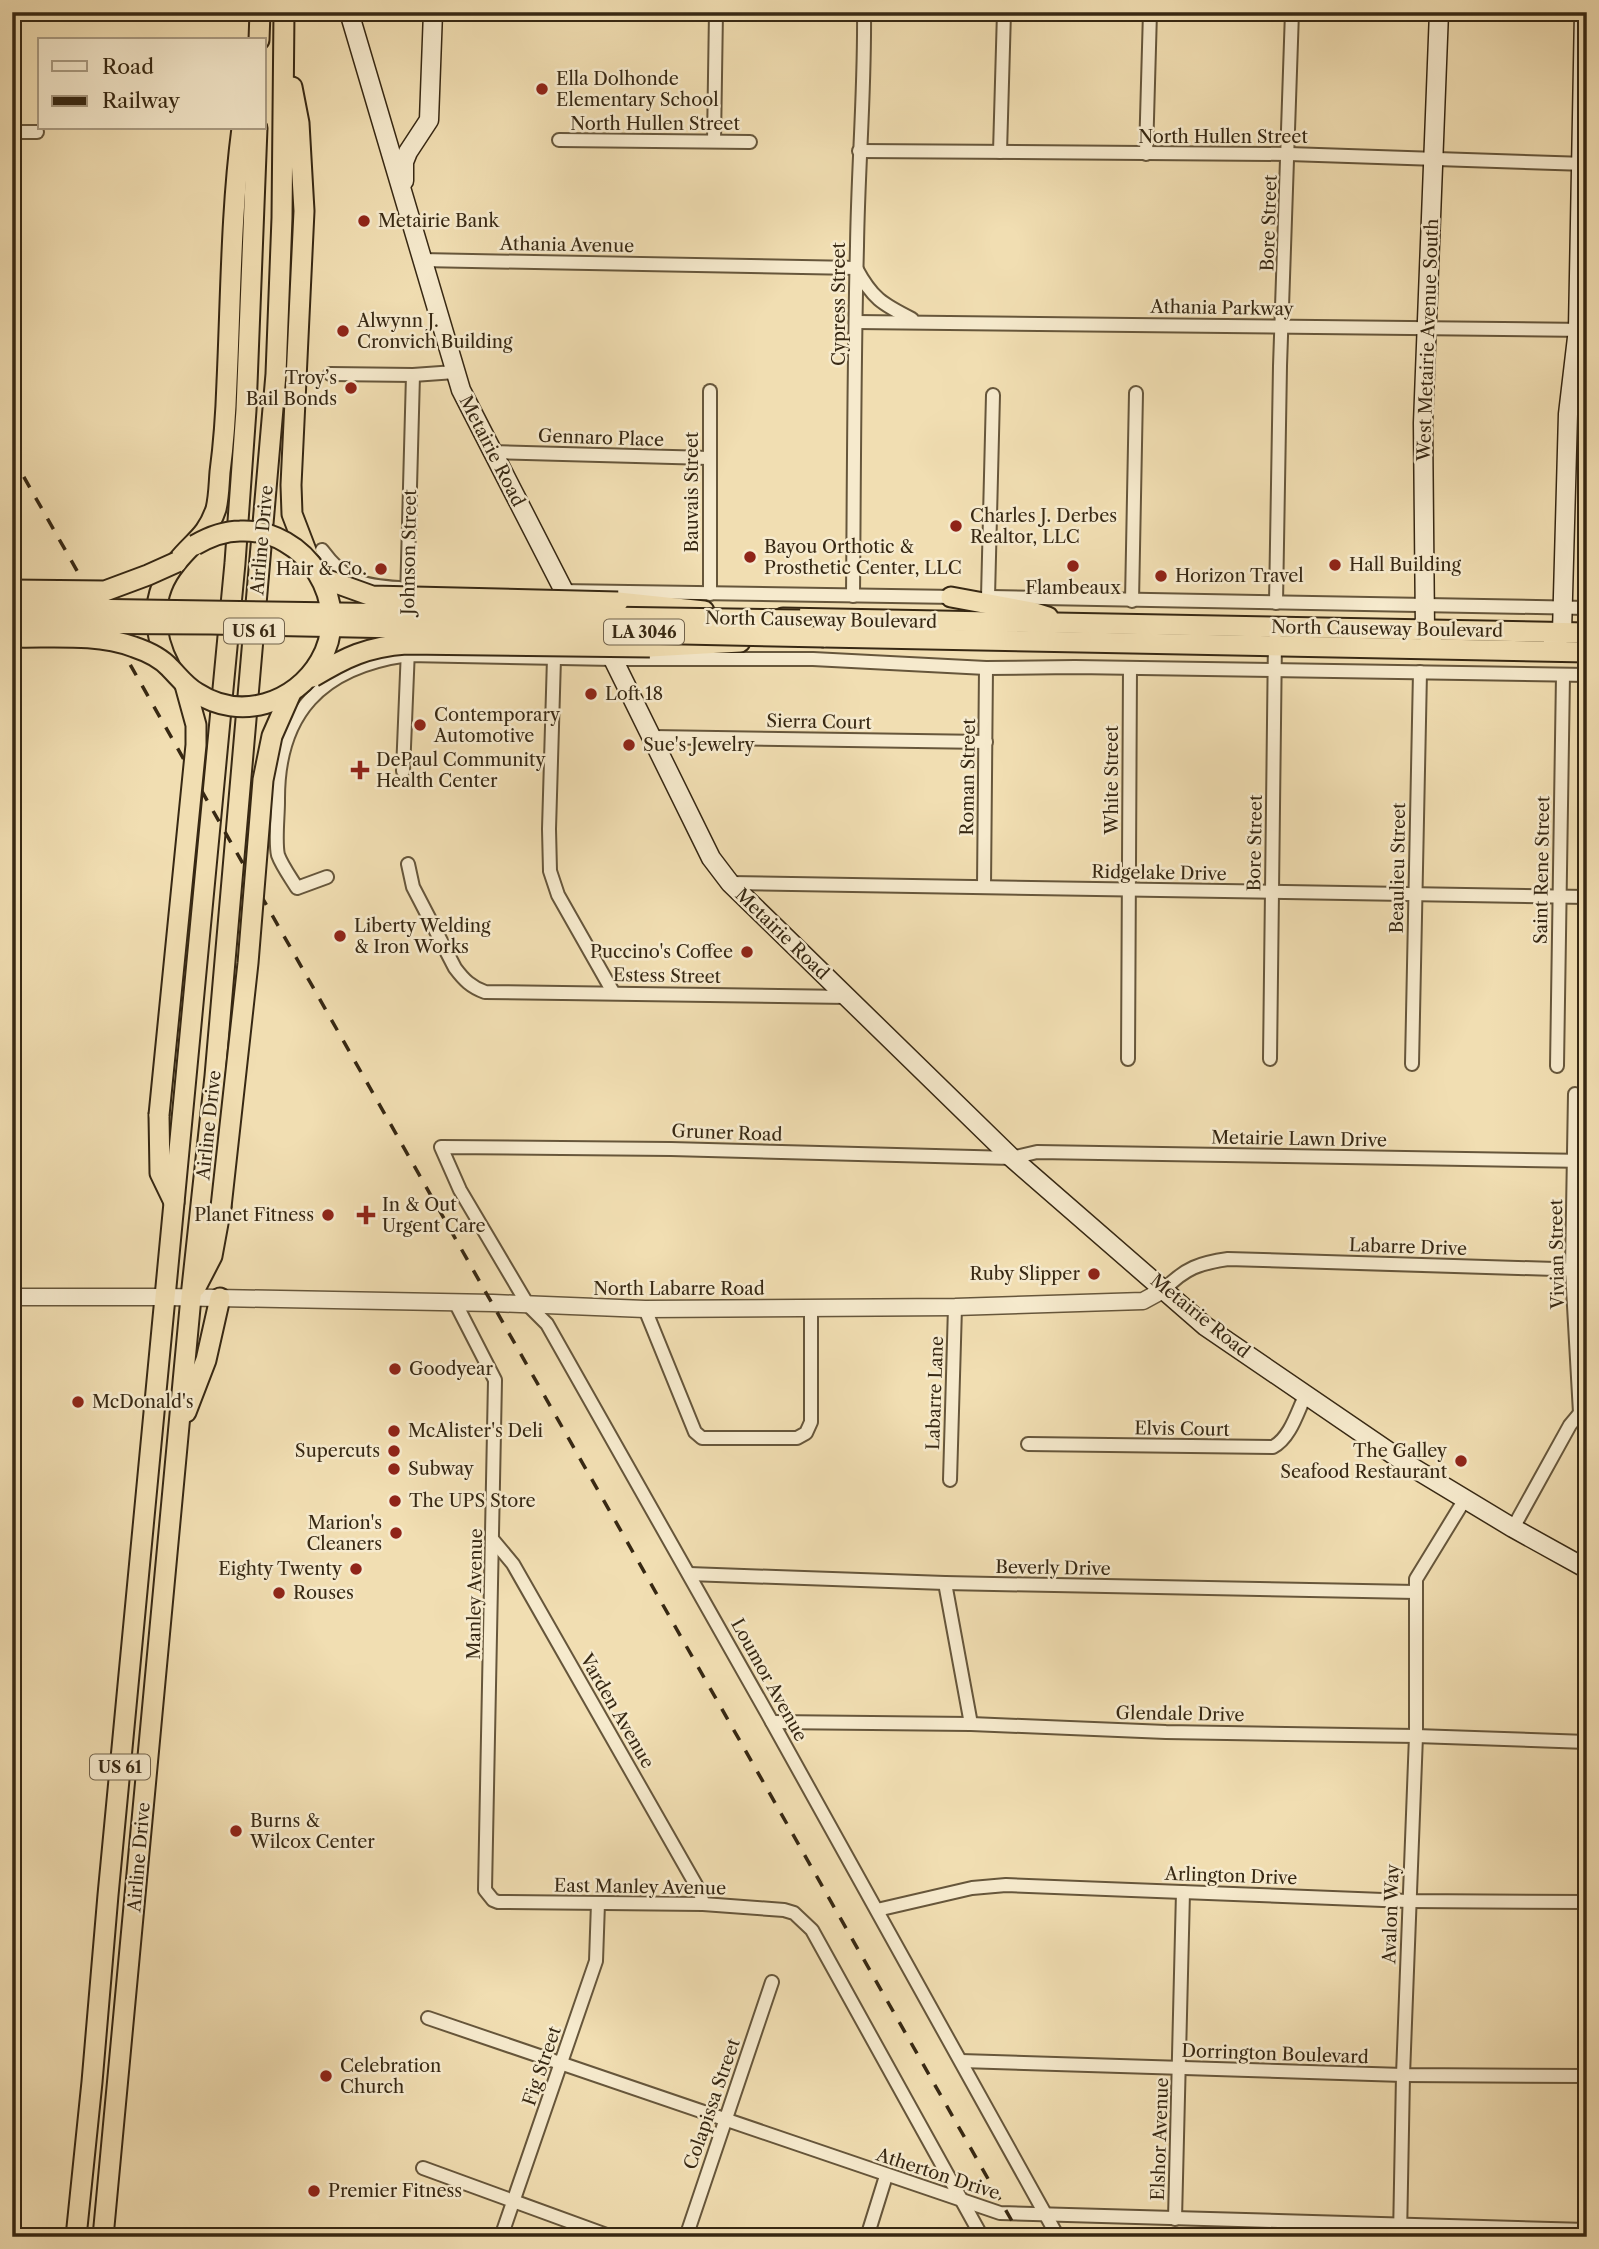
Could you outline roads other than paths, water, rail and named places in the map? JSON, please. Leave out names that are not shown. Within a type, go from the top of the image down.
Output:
[{"type":"highway","points":[[259,38],[260,12]]},
{"type":"highway","name":"Airline Drive","points":[[103,2237],[191,1297],[215,1076],[276,374],[284,12]]},
{"type":"highway","points":[[191,1297],[212,1256],[222,1207],[248,963],[262,780],[272,736],[297,688],[323,657],[331,626],[328,594],[316,555],[292,513],[290,485],[303,232],[303,166],[299,123],[285,47]]},
{"type":"highway","points":[[242,130],[234,210],[225,430],[216,506],[207,530],[166,577],[156,613],[161,650],[170,667],[185,685],[206,699],[243,707],[268,704],[343,659],[383,646],[704,645],[800,628]]},
{"type":"highway","name":"Airline Drive","points":[[76,2237],[241,492],[257,130]]},
{"type":"highway","points":[[195,545],[224,533],[256,531],[316,555]]},
{"type":"highway","points":[[12,590],[105,591],[177,562]]},
{"type":"highway","points":[[322,578],[372,596],[618,602],[800,628]]},
{"type":"highway","points":[[951,597],[1032,612],[1068,624]]},
{"type":"highway","points":[[13,623],[115,642],[146,652],[170,667]]},
{"type":"highway","name":"North Causeway Boulevard","points":[[13,623],[583,631],[1068,624],[1454,649],[1587,652]]},
{"type":"highway","name":"North Causeway Boulevard","points":[[825,628],[1275,636],[1425,630],[1587,632]]},
{"type":"highway","points":[[174,1202],[160,1173],[159,1115],[196,745],[196,725],[185,685]]},
{"type":"highway","points":[[179,1425],[191,1403],[206,1360],[220,1298]]},
{"type":"highway","points":[[140,1558],[142,1624],[148,1636],[159,1638]]},
{"type":"highway","points":[[99,2005],[125,2008]]},
{"type":"main road","name":"Metairie Road","points":[[349,12],[461,390],[564,591],[613,659],[711,858],[730,883],[1012,1158],[1205,1326],[1407,1464],[1587,1569]]},
{"type":"main road","points":[[405,206],[404,162],[429,120],[431,110],[433,12]]},
{"type":"main road","name":"West Metairie Avenue South","points":[[1425,630],[1423,423],[1439,12]]},
{"type":"main road","points":[[1512,650],[1544,645],[1558,639],[1562,632],[1568,414],[1582,329],[1584,12]]},
{"type":"main road","points":[[383,132],[401,142],[415,140]]},
{"type":"main road","points":[[1425,630],[1437,646],[1454,649]]},
{"type":"street","points":[[714,141],[716,12]]},
{"type":"street","name":"Cypress Street","points":[[853,596],[856,268],[864,12]]},
{"type":"street","points":[[1000,152],[1004,12]]},
{"type":"street","points":[[1146,154],[1150,12]]},
{"type":"street","name":"Bore Street","points":[[1276,603],[1280,366],[1292,12]]},
{"type":"street","points":[[12,132],[37,132]]},
{"type":"street","name":"North Hullen Street","points":[[559,140],[750,142]]},
{"type":"street","name":"North Hullen Street","points":[[859,151],[1289,154],[1584,164]]},
{"type":"street","name":"Athania Avenue","points":[[421,260],[856,268]]},
{"type":"street","points":[[856,268],[867,289],[885,306],[915,321]]},
{"type":"street","name":"Athania Parkway","points":[[856,322],[1582,329]]},
{"type":"street","points":[[330,374],[413,375],[455,372]]},
{"type":"street","name":"Johnson Street","points":[[402,771],[408,655],[407,588],[413,375]]},
{"type":"street","name":"Bauvais Street","points":[[710,390],[710,594]]},
{"type":"street","points":[[1132,601],[1136,393]]},
{"type":"street","points":[[988,597],[993,395]]},
{"type":"street","name":"Gennaro Place","points":[[492,452],[709,458]]},
{"type":"street","name":"North Causeway Boulevard","points":[[316,555],[360,582],[407,588],[1587,608]]},
{"type":"street","name":"Bore Street","points":[[1269,1059],[1275,636]]},
{"type":"street","points":[[327,877],[297,888],[278,855],[277,783],[283,749],[290,728],[304,706],[322,686],[357,666],[381,659],[408,655],[813,659],[986,667],[1587,675]]},
{"type":"street","points":[[554,658],[550,871],[558,895],[613,992]]},
{"type":"street","name":"Roman Street","points":[[984,886],[986,667]]},
{"type":"street","name":"White Street","points":[[1128,1059],[1130,668]]},
{"type":"street","name":"Beaulieu Street","points":[[1412,1064],[1420,672]]},
{"type":"street","name":"Saint Rene Street","points":[[1557,1066],[1563,675]]},
{"type":"street","name":"Sierra Court","points":[[653,737],[986,742]]},
{"type":"street","name":"Estess Street","points":[[408,864],[412,887],[455,968],[464,980],[485,992],[848,997]]},
{"type":"street","name":"Ridgelake Drive","points":[[730,883],[1587,897]]},
{"type":"street","name":"Vivian Street","points":[[1575,1094],[1580,1161],[1573,1270],[1583,1412]]},
{"type":"street","name":"Gruner Road","points":[[442,1147],[671,1149],[1012,1158]]},
{"type":"street","name":"Loumor Avenue","points":[[442,1147],[460,1190],[527,1305],[547,1324],[1058,2237]]},
{"type":"street","name":"Metairie Lawn Drive","points":[[1012,1158],[1037,1152],[1580,1161]]},
{"type":"street","name":"Labarre Drive","points":[[1165,1289],[1172,1281],[1200,1263],[1228,1259],[1587,1270]]},
{"type":"street","name":"North Labarre Road","points":[[12,1297],[191,1297],[645,1309],[811,1309],[1143,1301],[1165,1289]]},
{"type":"street","name":"Manley Avenue","points":[[456,1304],[495,1380],[494,1540],[485,1869],[485,1890],[488,1894]]},
{"type":"street","name":"Labarre Lane","points":[[950,1480],[955,1307]]},
{"type":"street","points":[[645,1309],[695,1432],[702,1438],[797,1437],[806,1433],[811,1422],[811,1309]]},
{"type":"street","name":"Elvis Court","points":[[1028,1444],[1265,1449],[1279,1444],[1291,1427],[1305,1396]]},
{"type":"street","points":[[1513,1528],[1570,1425],[1583,1412]]},
{"type":"street","name":"Avalon Way","points":[[1400,2232],[1408,1901],[1416,1736],[1416,1579],[1465,1499]]},
{"type":"street","name":"Varden Avenue","points":[[494,1540],[513,1564],[700,1892],[703,1904]]},
{"type":"street","name":"Beverly Drive","points":[[689,1574],[945,1583],[1416,1592]]},
{"type":"street","points":[[945,1583],[971,1724]]},
{"type":"street","name":"Glendale Drive","points":[[772,1722],[971,1724],[1166,1732],[1587,1742]]},
{"type":"street","name":"Arlington Drive","points":[[877,1910],[990,1885],[1408,1901],[1587,1902]]},
{"type":"street","name":"Elshor Avenue","points":[[1175,2218],[1183,1892]]},
{"type":"street","name":"East Manley Avenue","points":[[488,1894],[498,1902],[703,1904],[794,1913],[812,1930],[960,2198]]},
{"type":"street","name":"Fig Street","points":[[501,2237],[596,1961],[598,1902]]},
{"type":"street","name":"Colapissa Street","points":[[686,2237],[772,1982]]},
{"type":"street","name":"Atherton Drive","points":[[428,2018],[1000,2213],[1175,2218],[1400,2232],[1587,2230]]},
{"type":"street","name":"Dorrington Boulevard","points":[[961,2061],[1403,2075],[1587,2076]]},
{"type":"street","points":[[423,2168],[612,2237]]},
{"type":"street","points":[[867,2237],[886,2176]]},
{"type":"street","points":[[960,2198],[982,2237]]},
{"type":"railway","points":[[12,456],[1021,2237]]},
{"type":"place","name":"Ella Dolhonde Elementary School","points":[[542,89]]},
{"type":"place","name":"Metairie Bank","points":[[364,221]]},
{"type":"place","name":"Alwynn J. Cronvich Building","points":[[343,331]]},
{"type":"place","name":"Troy’s Bail Bonds","points":[[351,388]]},
{"type":"place","name":"Charles J. Derbes Realtor, LLC","points":[[956,526]]},
{"type":"place","name":"Bayou Orthotic & Prosthetic Center, LLC","points":[[750,557]]},
{"type":"place","name":"Hall Building","points":[[1335,565]]},
{"type":"place","name":"Flambeaux","points":[[1073,566]]},
{"type":"place","name":"Hair & Co.","points":[[381,569]]},
{"type":"place","name":"Horizon Travel","points":[[1161,576]]},
{"type":"place","name":"Loft 18","points":[[591,694]]},
{"type":"place","name":"Contemporary Automotive","points":[[420,725]]},
{"type":"place","name":"Sue's Jewelry","points":[[629,745]]},
{"type":"place","name":"DePaul Community Health Center","points":[[360,770]]},
{"type":"place","name":"Liberty Welding & Iron Works","points":[[340,936]]},
{"type":"place","name":"Puccino's Coffee","points":[[747,952]]},
{"type":"place","name":"Planet Fitness","points":[[328,1215]]},
{"type":"place","name":"In & Out Urgent Care","points":[[366,1215]]},
{"type":"place","name":"Ruby Slipper","points":[[1094,1274]]},
{"type":"place","name":"Goodyear","points":[[395,1369]]},
{"type":"place","name":"McDonald's","points":[[78,1402]]},
{"type":"place","name":"McAlister's Deli","points":[[394,1431]]},
{"type":"place","name":"Supercuts","points":[[394,1451]]},
{"type":"place","name":"The Galley Seafood Restaurant","points":[[1461,1461]]},
{"type":"place","name":"Subway","points":[[394,1469]]},
{"type":"place","name":"The UPS Store","points":[[395,1501]]},
{"type":"place","name":"Marion's Cleaners","points":[[396,1533]]},
{"type":"place","name":"Eighty Twenty","points":[[356,1569]]},
{"type":"place","name":"Rouses","points":[[279,1593]]},
{"type":"place","name":"Burns & Wilcox Center","points":[[236,1831]]},
{"type":"place","name":"Celebration Church","points":[[326,2076]]},
{"type":"place","name":"Premier Fitness","points":[[314,2191]]}]
